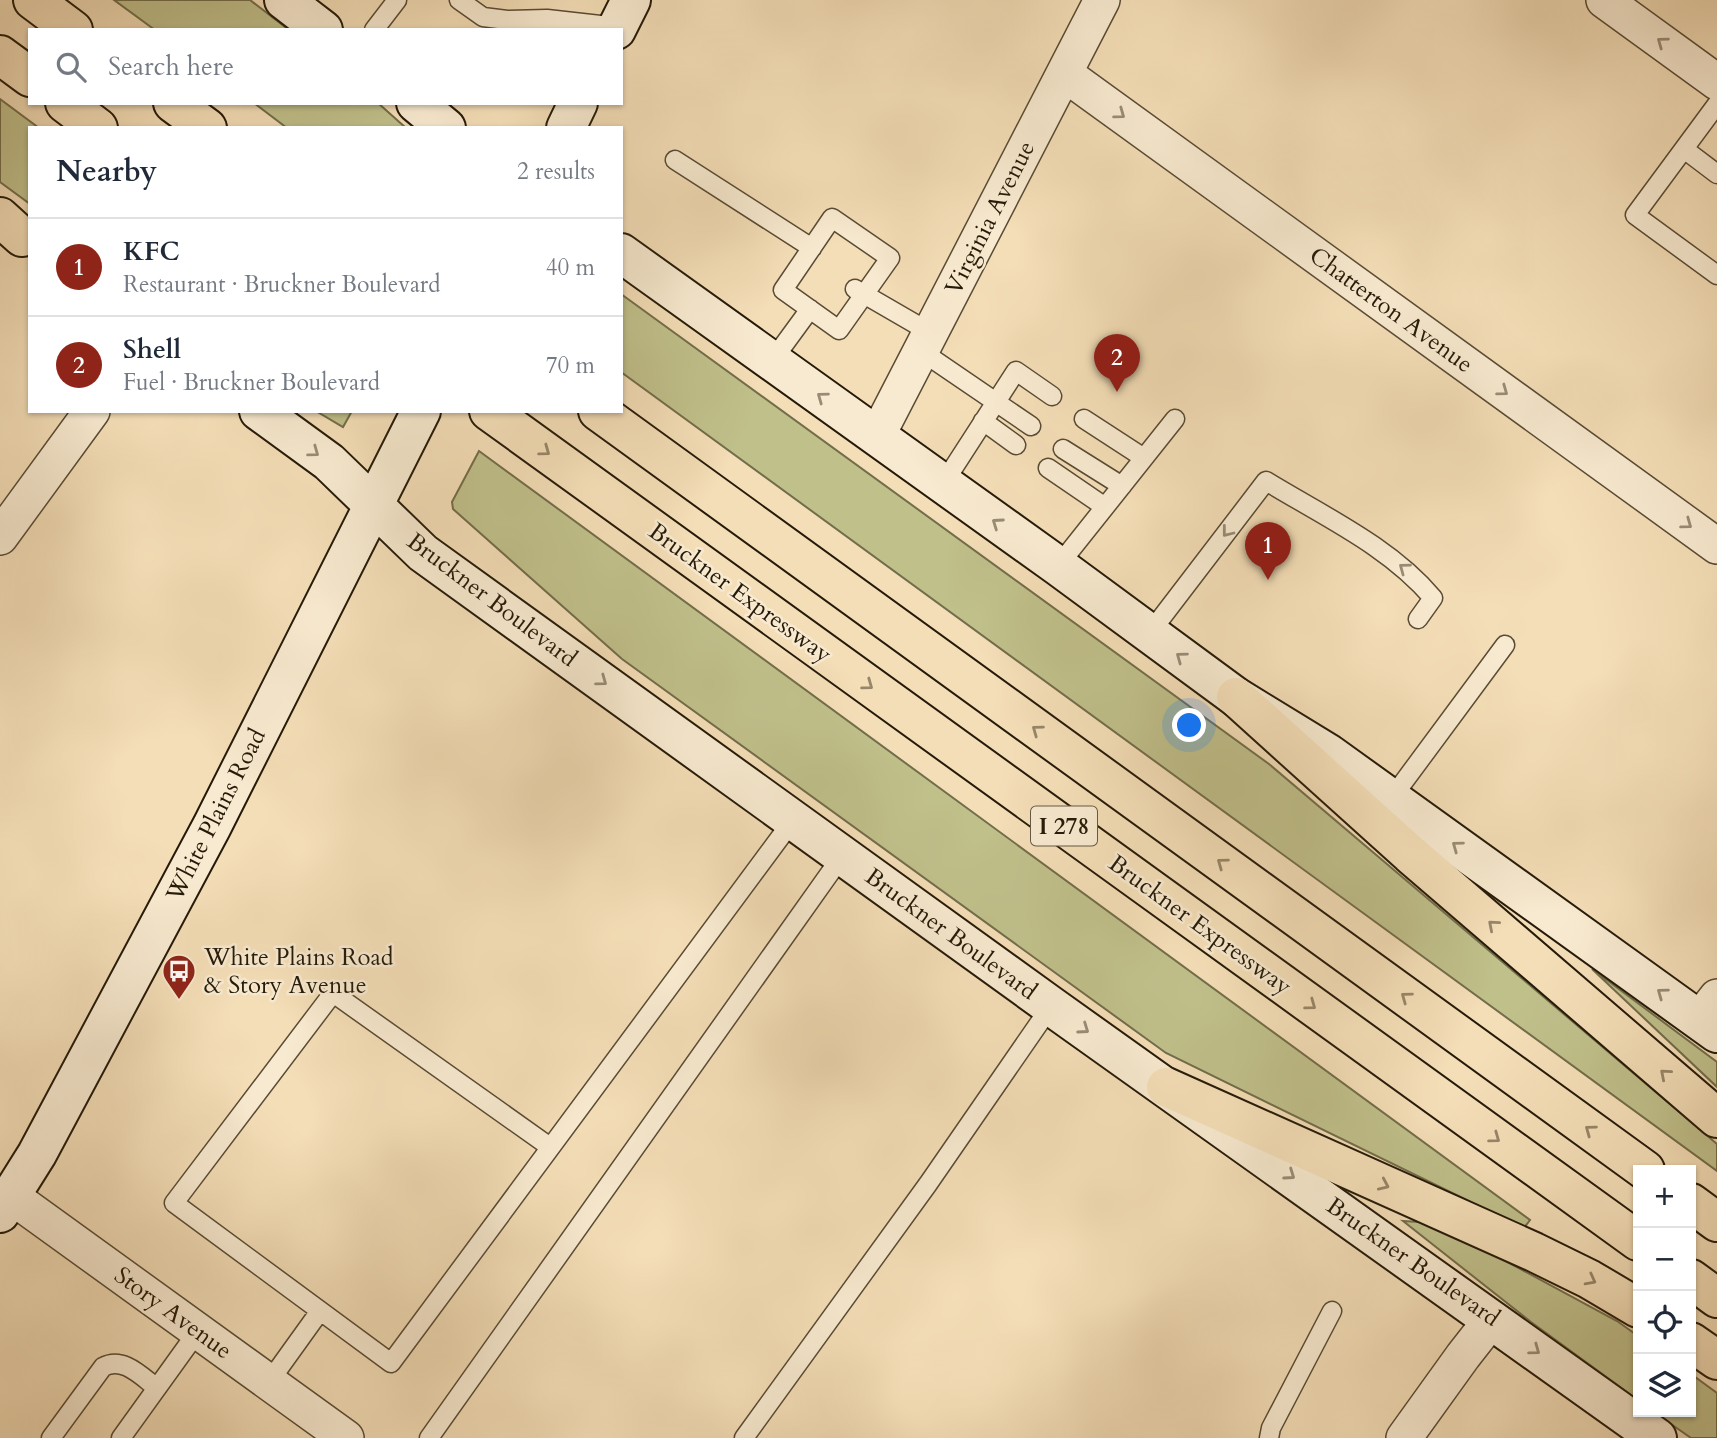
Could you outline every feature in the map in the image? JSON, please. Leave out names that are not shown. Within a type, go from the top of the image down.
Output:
[{"type":"highway","points":[[33,0],[70,28]]},
{"type":"highway","points":[[0,55],[28,76]]},
{"type":"highway","points":[[68,105],[95,126]]},
{"type":"highway","points":[[176,105],[204,126]]},
{"type":"highway","name":"Bruckner Expressway","points":[[492,413],[1633,1237]]},
{"type":"highway","name":"I 278","points":[[601,413],[1638,1165]]},
{"type":"highway","points":[[1236,697],[1410,854],[1717,1118]]},
{"type":"highway","points":[[1166,1087],[1534,1252],[1589,1279],[1633,1305]]},
{"type":"highway","points":[[1696,1207],[1717,1222]]},
{"type":"highway","points":[[1696,1283],[1717,1298]]},
{"type":"highway","points":[[1696,1345],[1717,1360]]},
{"type":"main road","points":[[418,105],[444,126]]},
{"type":"main road","points":[[567,126],[577,105]]},
{"type":"main road","points":[[623,254],[1236,697],[1329,754],[1711,1017]]},
{"type":"main road","name":"Bruckner Boulevard","points":[[262,413],[329,462],[423,553],[1051,1006],[1657,1438]]},
{"type":"main road","name":"White Plains Road","points":[[4,1199],[37,1154],[212,826],[420,413]]},
{"type":"street","name":"Virginia Avenue","points":[[877,436],[1102,0]]},
{"type":"street","points":[[1604,0],[1717,82]]},
{"type":"street","name":"Chatterton Avenue","points":[[1065,74],[1717,546]]},
{"type":"street","points":[[0,537],[91,413]]},
{"type":"street","name":"Story Avenue","points":[[4,1199],[198,1331],[346,1438]]},
{"type":"street","points":[[1404,1438],[1450,1372],[1492,1319]]},
{"type":"lane","points":[[376,28],[397,0]]},
{"type":"lane","points":[[459,0],[483,17],[507,20],[622,19]]},
{"type":"lane","points":[[1717,104],[1635,215],[1717,275]]},
{"type":"lane","points":[[1684,149],[1717,174]]},
{"type":"lane","points":[[675,160],[813,257]]},
{"type":"lane","points":[[832,218],[890,258],[860,292],[839,330],[783,290],[813,257],[832,218]]},
{"type":"lane","points":[[860,292],[926,342],[995,402],[1031,426]]},
{"type":"lane","points":[[772,361],[810,309]]},
{"type":"lane","points":[[943,484],[1016,371],[1052,396]]},
{"type":"lane","points":[[1084,419],[1144,458]]},
{"type":"lane","points":[[1058,566],[1175,419]]},
{"type":"lane","points":[[983,421],[1016,445]]},
{"type":"lane","points":[[1063,449],[1122,486]]},
{"type":"lane","points":[[1048,468],[1105,507]]},
{"type":"lane","points":[[1149,634],[1266,481],[1374,546],[1416,578],[1433,598],[1418,619]]},
{"type":"lane","points":[[1391,799],[1505,645]]},
{"type":"lane","points":[[550,1147],[333,993],[174,1203],[391,1363],[793,820]]},
{"type":"lane","points":[[429,1438],[842,856]]},
{"type":"lane","points":[[744,1438],[920,1195],[1051,1006]]},
{"type":"lane","points":[[269,1382],[320,1311]]},
{"type":"lane","points":[[1269,1438],[1271,1428],[1332,1311]]},
{"type":"lane","points":[[121,1438],[198,1331]]},
{"type":"lane","points":[[51,1438],[103,1367],[110,1363],[125,1366],[157,1388]]},
{"type":"green space","points":[[114,0],[250,0],[286,28],[152,28]]},
{"type":"green space","points":[[0,99],[36,126],[28,126],[28,203],[0,182]]},
{"type":"green space","points":[[257,105],[380,105],[404,126],[284,126]]},
{"type":"green space","points":[[623,295],[1269,764],[1717,1144],[1717,1171],[623,373]]},
{"type":"green space","points":[[319,413],[351,413],[343,427]]},
{"type":"green space","points":[[479,451],[1530,1220],[1524,1228],[1166,1053],[622,659],[453,509],[452,502]]},
{"type":"green space","points":[[1592,969],[1717,1062],[1717,1087]]},
{"type":"green space","points":[[1403,1221],[1435,1223],[1617,1321],[1633,1332],[1633,1396],[1531,1322]]},
{"type":"green space","points":[[1696,1378],[1717,1393],[1717,1438],[1691,1438],[1661,1417],[1696,1417]]},
{"type":"place","name":"Shell","points":[[1117,392]]},
{"type":"place","name":"KFC","points":[[1268,580]]},
{"type":"place","name":"White Plains Road & Story Avenue","points":[[179,1001]]}]
